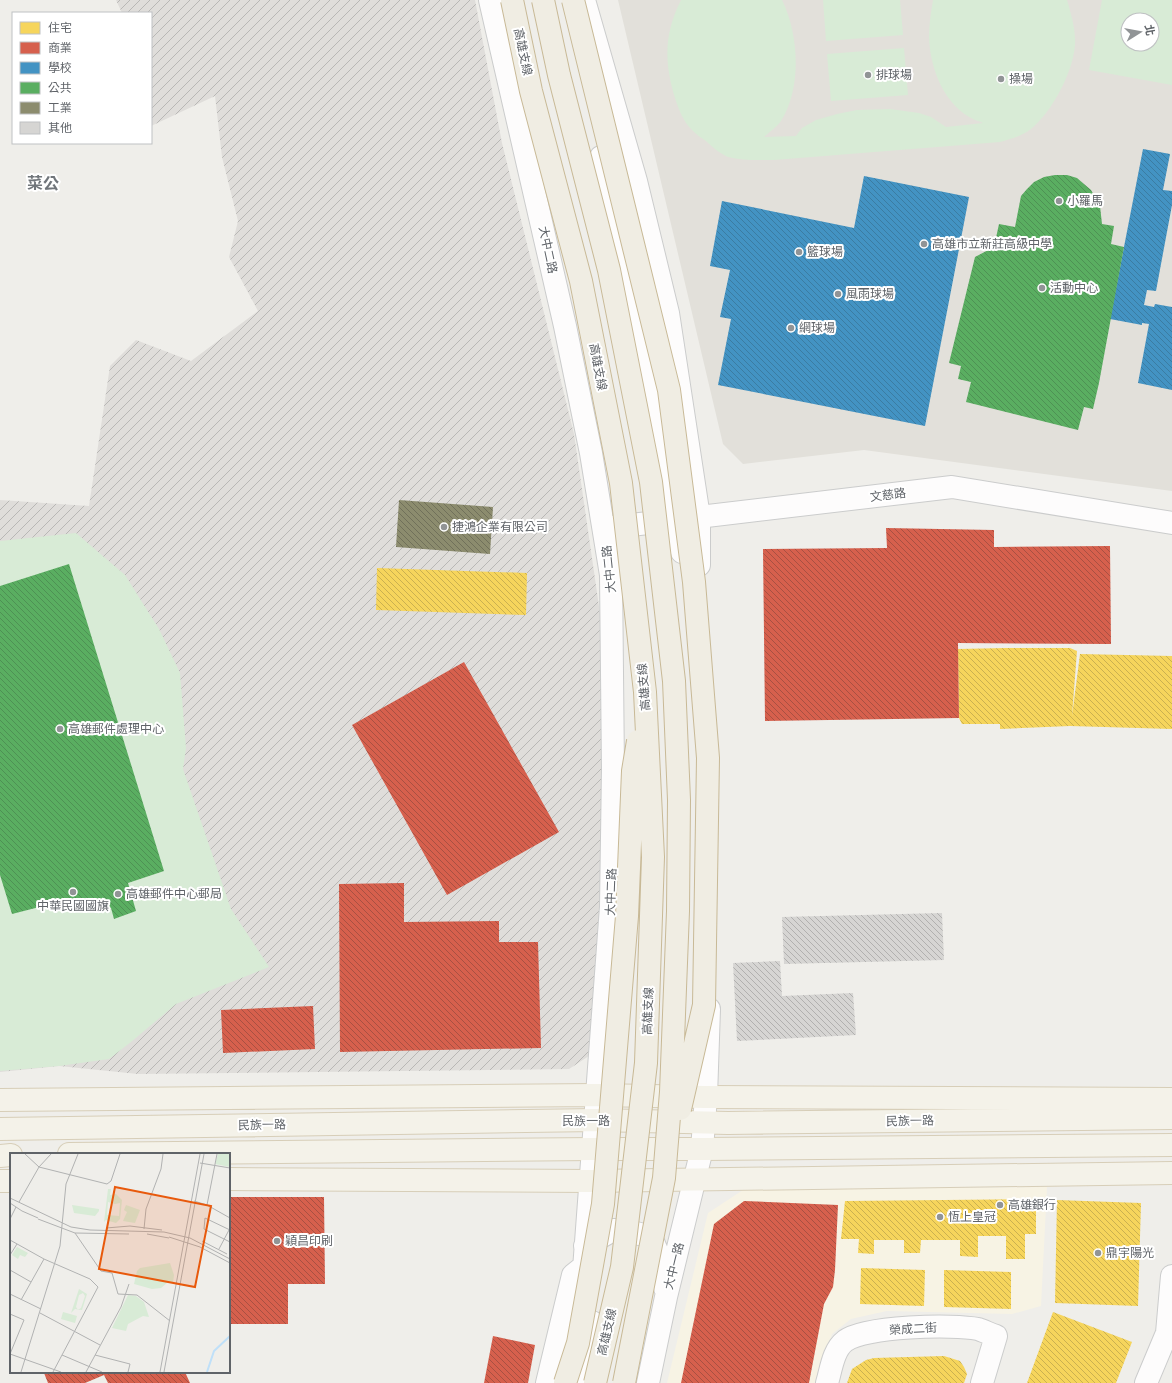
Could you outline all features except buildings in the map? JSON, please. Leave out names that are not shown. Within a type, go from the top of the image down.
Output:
[{"type":"highway","name":"高雄支線","points":[[512,0],[531,91],[581,281],[622,483],[645,692],[653,858],[646,1062],[622,1267],[595,1383]]},
{"type":"highway","points":[[543,0],[559,75],[609,270],[651,482],[674,681],[679,800],[678,911],[671,1092],[664,1178]]},
{"type":"highway","points":[[573,0],[668,390],[694,582],[708,758],[704,1005],[664,1178],[624,1383]]},
{"type":"highway","points":[[565,1383],[578,1343],[603,1204],[627,916],[633,771],[645,692]]},
{"type":"main road","name":"民族一路","points":[[0,1100],[596,1095],[706,1097],[1172,1099]]},
{"type":"main road","name":"民族一路","points":[[0,1130],[596,1120],[705,1122],[1172,1118]]},
{"type":"main road","points":[[174,1153],[1172,1145]]},
{"type":"main road","points":[[230,1179],[590,1181],[1172,1173]]},
{"type":"street","name":"大中二路","points":[[490,0],[565,326],[591,453],[611,575],[613,761],[611,906],[596,1095],[594,1149]]},
{"type":"street","points":[[566,0],[621,247],[674,519],[700,636]]},
{"type":"street","points":[[584,0],[636,181],[668,313],[699,516],[700,636],[708,742],[712,896],[706,1097],[702,1149]]},
{"type":"street","name":"文慈路","points":[[604,528],[952,487],[1172,523]]},
{"type":"street","points":[[581,1383],[598,1289],[583,1268],[594,1149]]},
{"type":"street","name":"大中一路","points":[[648,1383],[666,1297],[696,1180],[702,1149]]},
{"type":"street","points":[[585,1246],[613,1230],[636,1233],[651,1237],[663,1264],[666,1297]]},
{"type":"street","points":[[547,1383],[573,1275],[583,1268]]},
{"type":"street","points":[[1146,1383],[1169,1333],[1172,1276]]},
{"type":"street","name":"榮成二街","points":[[827,1383],[836,1353],[844,1341],[856,1335],[918,1327],[978,1329],[996,1336],[982,1383]]},
{"type":"shaded area","points":[[116,0],[475,0],[502,143],[574,434],[601,620],[609,791],[592,1054],[569,1069],[138,1074],[59,1066],[0,1072],[0,500],[89,506],[110,366],[136,340],[191,361],[258,311],[229,257],[238,221],[222,157],[215,96],[152,126],[152,12],[122,12]]},
{"type":"shaded area","name":"高雄市立新莊高級中學","points":[[618,0],[1172,0],[1172,491],[864,450],[743,464],[723,444]]},
{"type":"shaded area","points":[[1047,1187],[1041,1306],[1012,1314],[887,1311],[851,1319],[832,1334],[817,1383],[667,1383],[708,1213],[743,1190]]},
{"type":"green space","name":"操場","points":[[681,0],[782,0],[788,14],[795,45],[795,77],[788,108],[781,121],[764,137],[796,136],[802,128],[816,120],[857,110],[890,109],[919,113],[931,117],[946,127],[983,123],[964,114],[955,105],[947,96],[936,73],[932,61],[929,37],[933,0],[1067,0],[1072,16],[1075,45],[1066,79],[1054,102],[1039,122],[1024,134],[1000,142],[774,160],[739,159],[722,154],[692,130],[686,123],[678,107],[671,85],[668,48],[671,25]]},
{"type":"green space","name":"排球場","points":[[823,0],[900,0],[903,35],[826,41]]},
{"type":"green space","points":[[1102,0],[1172,0],[1172,85],[1089,70]]},
{"type":"green space","name":"排球場","points":[[904,48],[908,95],[831,101],[827,54]]},
{"type":"green space","points":[[76,533],[125,575],[159,629],[180,673],[186,748],[183,769],[231,909],[269,967],[176,1004],[109,1059],[59,1066],[0,1071],[0,541]]},
{"type":"place","name":"排球場","points":[[868,75]]},
{"type":"place","name":"操場","points":[[1001,79]]},
{"type":"place","name":"小羅馬","points":[[1059,201]]},
{"type":"place","name":"高雄市立新莊高級中學","points":[[924,244]]},
{"type":"place","name":"籃球場","points":[[799,252]]},
{"type":"place","name":"活動中心","points":[[1042,288]]},
{"type":"place","name":"風雨球場","points":[[838,294]]},
{"type":"place","name":"網球場","points":[[791,328]]},
{"type":"place","name":"捷鴻企業有限公司","points":[[444,527]]},
{"type":"place","name":"高雄郵件處理中心","points":[[60,729]]},
{"type":"place","name":"中華民國國旗","points":[[73,892]]},
{"type":"place","name":"高雄郵件中心郵局","points":[[118,894]]},
{"type":"place","name":"高雄銀行","points":[[1000,1205]]},
{"type":"place","name":"恆上皇冠","points":[[940,1217]]},
{"type":"place","name":"穎昌印刷","points":[[277,1241]]},
{"type":"place","name":"鼎宇陽光","points":[[1098,1253]]},
{"type":"district","name":"菜公","points":[[43,183]]}]
